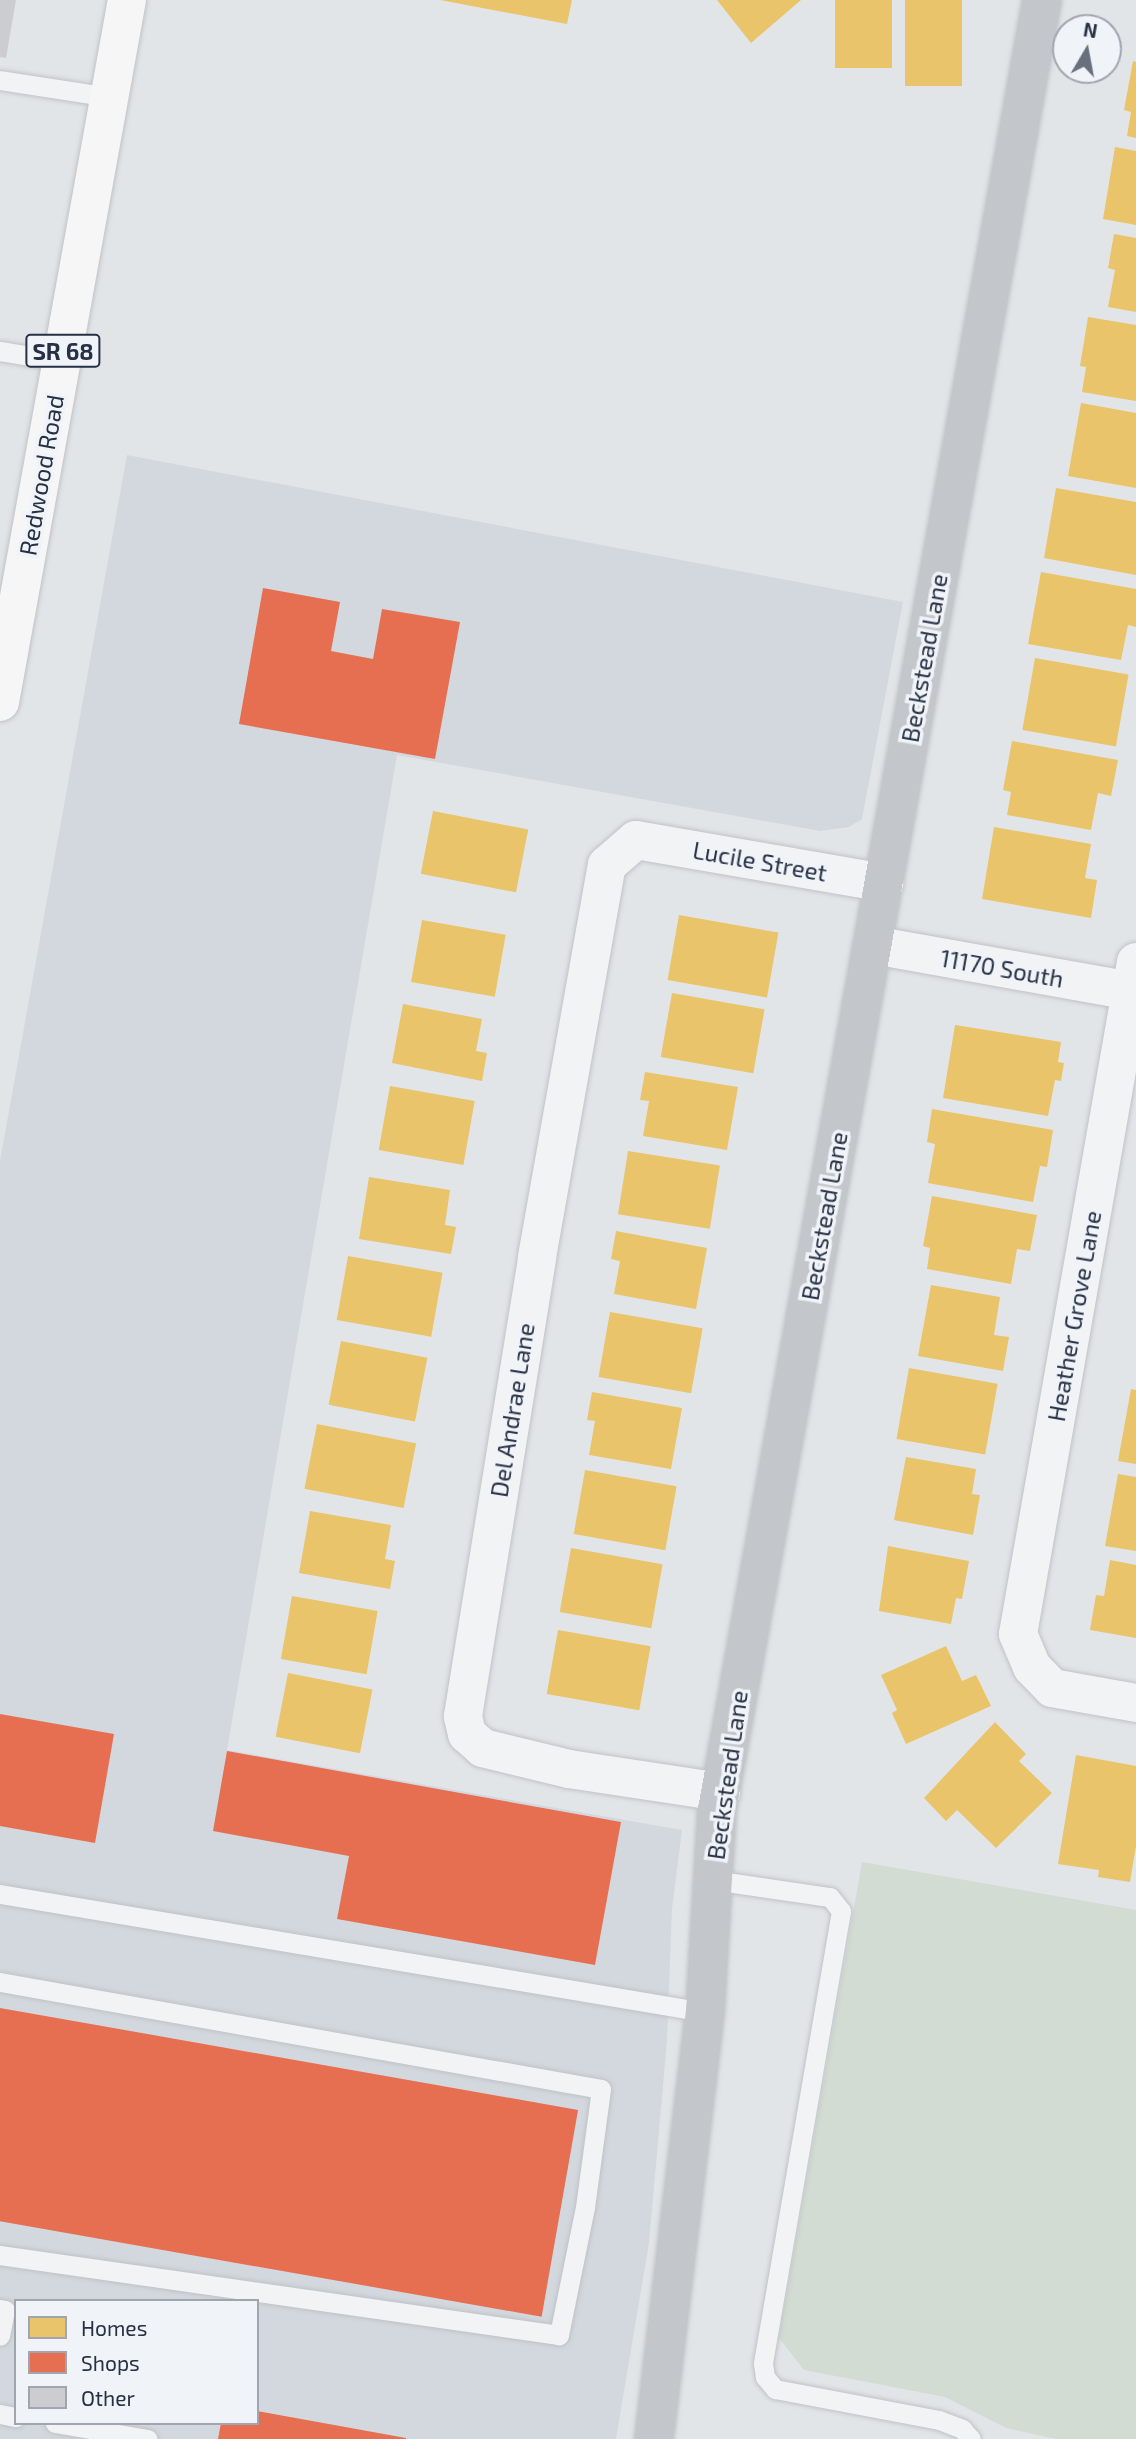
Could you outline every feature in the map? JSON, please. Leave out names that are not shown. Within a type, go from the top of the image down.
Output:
[{"type":"main road","name":"Redwood Road","points":[[2,678],[127,0]]},
{"type":"street","name":"Beckstead Lane","points":[[654,2439],[705,2012],[720,1792],[1042,0]]},
{"type":"street","name":"Lucile Street","points":[[636,840],[884,883]]},
{"type":"street","name":"Del Andrae Lane","points":[[636,840],[607,865],[537,1257],[463,1716],[467,1734],[483,1748],[569,1769],[720,1792]]},
{"type":"street","name":"11170 South","points":[[873,945],[1133,976]]},
{"type":"street","name":"Heather Grove Lane","points":[[1133,976],[1017,1633],[1032,1667],[1052,1688],[1136,1703]]},
{"type":"lane","points":[[0,80],[110,97]]},
{"type":"lane","points":[[0,351],[61,361]]},
{"type":"lane","points":[[713,1880],[830,1897],[841,1911],[763,2363],[765,2378],[775,2389],[939,2420],[962,2429],[971,2439]]},
{"type":"lane","points":[[0,1894],[705,2012]]},
{"type":"lane","points":[[0,1982],[600,2089],[584,2207],[559,2335],[0,2255]]},
{"type":"lane","points":[[0,2309],[5,2310],[0,2336]]},
{"type":"lane","points":[[67,2425],[148,2439]]},
{"type":"shaded area","points":[[127,455],[903,602],[862,819],[849,827],[820,831],[397,755],[227,1750],[682,1830],[672,1909],[667,2041],[649,2243],[616,2439],[0,2439],[0,1161]]},
{"type":"shaded area","points":[[862,1862],[1136,1910],[1136,2439],[1056,2439],[1006,2428],[945,2397],[804,2370],[779,2338]]},
{"type":"building: Homes","points":[[440,0],[572,0],[567,24]]},
{"type":"building: Homes","points":[[717,0],[801,0],[751,43]]},
{"type":"building: Homes","points":[[835,0],[892,0],[892,68],[835,68]]},
{"type":"building: Homes","points":[[905,0],[962,0],[962,86],[905,86]]},
{"type":"building: Homes","points":[[1133,61],[1136,62],[1136,138],[1127,136],[1131,112],[1124,110]]},
{"type":"building: Homes","points":[[1115,147],[1136,151],[1136,225],[1103,219]]},
{"type":"building: Homes","points":[[1114,234],[1136,238],[1136,312],[1108,307],[1115,270],[1108,268]]},
{"type":"building: Homes","points":[[1088,317],[1136,325],[1136,401],[1082,392],[1086,367],[1080,366]]},
{"type":"building: Homes","points":[[1081,403],[1136,413],[1136,488],[1068,476]]},
{"type":"building: Homes","points":[[1056,488],[1136,502],[1136,575],[1044,558]]},
{"type":"building: Homes","points":[[1041,572],[1136,589],[1136,627],[1128,625],[1121,660],[1028,644]]},
{"type":"building: Homes","points":[[1035,658],[1129,674],[1116,746],[1022,730]]},
{"type":"building: Homes","points":[[1012,741],[1118,760],[1111,796],[1098,793],[1091,830],[1007,815],[1011,792],[1003,790]]},
{"type":"building: Homes","points":[[433,811],[528,830],[516,892],[421,874]]},
{"type":"building: Homes","points":[[994,827],[1091,844],[1085,878],[1097,880],[1091,918],[982,899]]},
{"type":"building: Homes","points":[[679,915],[778,933],[767,998],[668,980]]},
{"type":"building: Homes","points":[[422,920],[506,935],[495,997],[411,982]]},
{"type":"building: Homes","points":[[672,993],[765,1009],[753,1073],[661,1057]]},
{"type":"building: Homes","points":[[403,1004],[482,1019],[476,1051],[487,1053],[482,1081],[392,1063]]},
{"type":"building: Homes","points":[[955,1025],[1061,1042],[1058,1062],[1064,1063],[1061,1081],[1055,1080],[1048,1116],[943,1098]]},
{"type":"building: Homes","points":[[645,1072],[738,1087],[727,1150],[643,1136],[649,1101],[640,1100]]},
{"type":"building: Homes","points":[[390,1086],[475,1101],[463,1165],[379,1150]]},
{"type":"building: Homes","points":[[932,1109],[1053,1130],[1047,1167],[1040,1166],[1033,1202],[928,1183],[935,1144],[927,1142]]},
{"type":"building: Homes","points":[[628,1151],[720,1166],[710,1229],[618,1214]]},
{"type":"building: Homes","points":[[369,1177],[450,1190],[445,1225],[456,1227],[451,1254],[359,1239]]},
{"type":"building: Homes","points":[[932,1196],[1037,1215],[1030,1251],[1017,1249],[1011,1284],[927,1269],[930,1248],[923,1246]]},
{"type":"building: Homes","points":[[616,1231],[707,1248],[696,1309],[614,1294],[620,1261],[611,1259]]},
{"type":"building: Homes","points":[[348,1256],[443,1273],[431,1337],[337,1320]]},
{"type":"building: Homes","points":[[931,1285],[1000,1297],[994,1335],[1009,1337],[1003,1371],[918,1356]]},
{"type":"building: Homes","points":[[610,1312],[703,1328],[691,1393],[599,1377]]},
{"type":"building: Homes","points":[[341,1341],[427,1358],[415,1422],[329,1405]]},
{"type":"building: Homes","points":[[909,1368],[998,1384],[985,1455],[896,1439]]},
{"type":"building: Homes","points":[[1131,1389],[1136,1390],[1136,1464],[1118,1461]]},
{"type":"building: Homes","points":[[592,1392],[682,1408],[671,1469],[589,1455],[595,1421],[587,1420]]},
{"type":"building: Homes","points":[[317,1424],[416,1443],[404,1508],[304,1489]]},
{"type":"building: Homes","points":[[906,1457],[976,1469],[972,1494],[980,1495],[973,1535],[894,1520]]},
{"type":"building: Homes","points":[[585,1470],[677,1486],[665,1550],[574,1534]]},
{"type":"building: Homes","points":[[1118,1474],[1136,1477],[1136,1551],[1105,1546]]},
{"type":"building: Homes","points":[[310,1511],[391,1525],[385,1559],[395,1561],[390,1589],[299,1573]]},
{"type":"building: Homes","points":[[888,1546],[969,1561],[962,1599],[956,1598],[951,1624],[879,1611]]},
{"type":"building: Homes","points":[[571,1548],[663,1564],[651,1628],[560,1612]]},
{"type":"building: Homes","points":[[1110,1560],[1136,1565],[1136,1638],[1090,1630],[1096,1595],[1104,1596]]},
{"type":"building: Homes","points":[[292,1596],[378,1611],[367,1674],[281,1659]]},
{"type":"building: Homes","points":[[558,1630],[651,1646],[639,1710],[547,1694]]},
{"type":"building: Homes","points":[[946,1646],[962,1681],[976,1675],[991,1706],[906,1744],[892,1713],[897,1710],[881,1675]]},
{"type":"building: Homes","points":[[288,1673],[372,1689],[360,1753],[276,1737]]},
{"type":"building: Homes","points":[[995,1722],[1026,1754],[1019,1761],[1052,1793],[996,1848],[957,1810],[946,1821],[924,1798]]},
{"type":"building: Homes","points":[[1076,1755],[1136,1766],[1136,1846],[1130,1882],[1098,1877],[1099,1870],[1058,1864]]},
{"type":"building: Shops","points":[[263,588],[340,602],[331,651],[373,659],[382,609],[460,622],[435,759],[239,724]]},
{"type":"building: Shops","points":[[0,1714],[114,1734],[95,1843],[0,1826]]},
{"type":"building: Shops","points":[[227,1751],[621,1822],[595,1965],[337,1919],[349,1856],[213,1831]]},
{"type":"building: Shops","points":[[0,2008],[578,2110],[542,2317],[0,2221]]},
{"type":"building: Shops","points":[[259,2411],[406,2438],[406,2439],[218,2439],[221,2425],[259,2425]]},
{"type":"building: Other","points":[[0,0],[16,0],[6,58],[0,57]]}]
